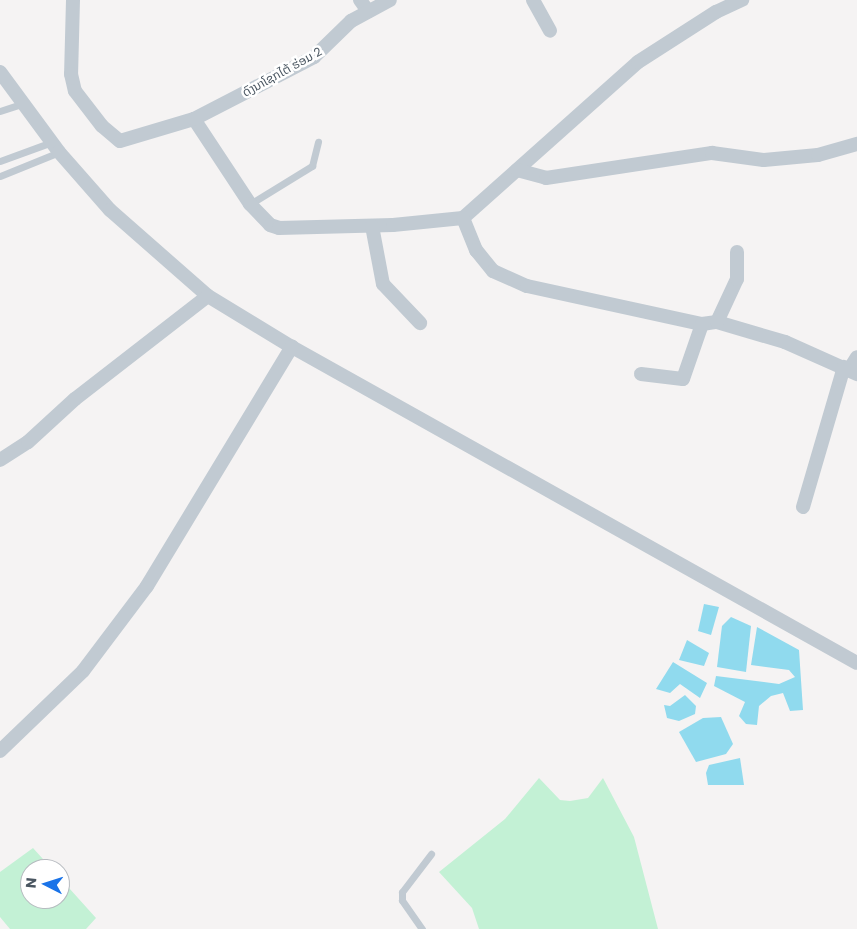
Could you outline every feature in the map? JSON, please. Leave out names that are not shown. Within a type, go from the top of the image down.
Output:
[{"type":"street","name":"ດົງນາໂຊກໄຕ້ ຮ່ອມ 2","points":[[73,0],[71,74],[75,91],[102,126],[120,141],[194,119],[314,57],[364,6],[390,0]]},
{"type":"street","points":[[532,0],[550,31]]},
{"type":"street","points":[[194,119],[250,204],[270,225],[279,228],[372,226],[463,218],[638,62],[716,12],[742,0]]},
{"type":"street","points":[[0,72],[20,104],[110,210],[208,296],[292,347],[857,663]]},
{"type":"street","points":[[517,170],[546,178],[712,153],[764,160],[818,155],[857,144]]},
{"type":"street","points":[[463,218],[476,250],[494,271],[527,286],[702,324],[717,322],[785,342],[850,370]]},
{"type":"street","points":[[372,226],[383,284],[420,323]]},
{"type":"street","points":[[717,322],[737,279],[737,252]]},
{"type":"street","points":[[0,460],[28,442],[75,400],[208,296]]},
{"type":"street","points":[[641,374],[683,379],[702,324]]},
{"type":"street","points":[[0,751],[83,671],[147,586],[292,347]]},
{"type":"street","points":[[803,507],[850,370],[857,357]]},
{"type":"lane","points":[[0,111],[20,104]]},
{"type":"lane","points":[[250,204],[312,166],[318,142]]},
{"type":"lane","points":[[0,161],[56,147]]},
{"type":"lane","points":[[0,176],[56,147]]},
{"type":"lane","points":[[422,929],[402,900],[402,892],[431,854]]},
{"type":"green space","points":[[539,778],[560,800],[570,801],[588,798],[603,778],[634,837],[658,929],[479,929],[472,908],[439,872],[505,819]]},
{"type":"green space","points":[[33,848],[43,859],[20,859],[20,909],[70,909],[70,889],[96,918],[86,929],[10,929],[0,917],[0,872]]},
{"type":"water","points":[[704,604],[719,607],[711,635],[698,631]]},
{"type":"water","points":[[731,617],[751,626],[746,672],[717,667],[722,626]]},
{"type":"water","points":[[757,627],[799,650],[803,710],[790,711],[783,693],[771,696],[759,706],[757,725],[746,724],[739,716],[745,702],[714,686],[716,676],[779,684],[795,677],[789,670],[751,665]]},
{"type":"water","points":[[687,640],[709,653],[704,666],[679,660]]},
{"type":"water","points":[[673,662],[707,683],[700,698],[680,684],[670,693],[656,689]]},
{"type":"water","points":[[685,695],[696,706],[695,714],[679,721],[667,718],[664,705],[670,706]]},
{"type":"water","points":[[721,717],[733,744],[726,754],[696,762],[679,732],[703,718]]},
{"type":"water","points":[[740,758],[744,785],[708,785],[706,773],[709,765]]}]
